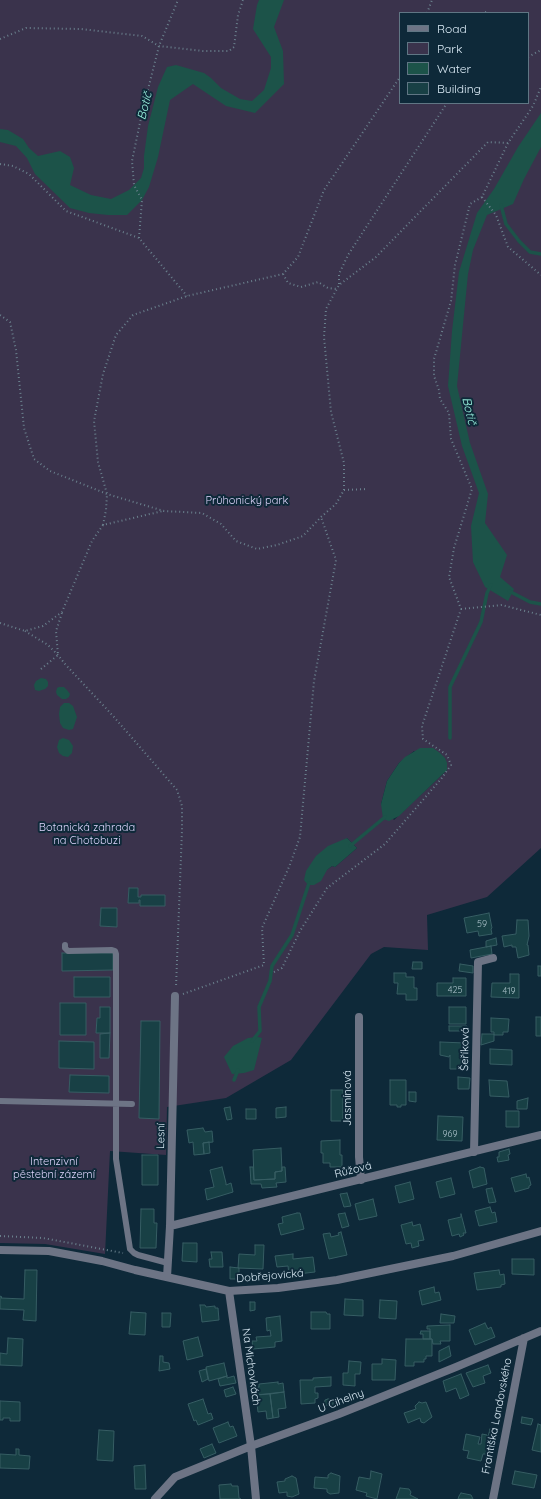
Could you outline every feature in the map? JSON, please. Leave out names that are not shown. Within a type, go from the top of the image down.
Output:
[{"type":"street","name":"Šeříková","points":[[474,1152],[478,962],[493,958]]},
{"type":"street","name":"Lesní","points":[[167,1277],[170,1226],[175,996]]},
{"type":"street","name":"Jasmínová","points":[[359,1017],[359,1157],[361,1180]]},
{"type":"street","name":"Růžová","points":[[170,1226],[541,1135]]},
{"type":"street","name":"Dobřejovická","points":[[0,1250],[49,1251],[102,1261],[229,1291],[278,1288],[337,1280],[454,1256],[541,1231]]},
{"type":"street","name":"Na Michovkách","points":[[229,1291],[251,1446],[256,1499]]},
{"type":"street","name":"U Cihelny","points":[[155,1499],[175,1477],[251,1446],[339,1414],[456,1368],[541,1331]]},
{"type":"street","name":"Františka Landovského","points":[[493,1499],[524,1338]]},
{"type":"lane","points":[[65,945],[65,948],[68,951],[112,950],[115,951],[116,954],[116,1159],[130,1249],[134,1253],[168,1263]]},
{"type":"lane","points":[[0,1101],[132,1104]]},
{"type":"path","points":[[138,238],[142,200],[134,185],[132,161],[142,113],[159,46],[178,0]]},
{"type":"path","points":[[0,39],[26,28],[81,29],[142,36],[159,46],[203,51],[229,51],[234,47],[238,15],[243,0]]},
{"type":"path","points":[[427,12],[432,0]]},
{"type":"path","points":[[529,56],[541,50]]},
{"type":"path","points":[[58,655],[56,632],[62,612],[92,541],[103,524],[106,510],[107,494],[98,462],[94,421],[103,374],[116,335],[134,315],[187,296],[283,274],[298,257],[324,190],[399,78]]},
{"type":"path","points":[[274,972],[282,968],[300,931],[327,888],[385,844],[441,779],[451,765],[447,755],[423,739],[422,726],[461,609],[449,577],[454,548],[472,489],[452,439],[449,413],[440,399],[439,390],[434,376],[434,359],[451,301],[455,265],[470,204],[482,197],[508,143],[533,106],[541,87]]},
{"type":"path","points":[[339,285],[339,274],[348,255],[446,104]]},
{"type":"path","points":[[0,315],[10,322],[16,350],[24,428],[34,459],[50,471],[107,494],[164,511],[202,513],[220,524],[236,541],[257,549],[277,545],[303,536],[336,504],[344,490],[344,463],[331,412],[324,337],[326,309],[339,285],[376,257],[488,142],[508,143]]},
{"type":"path","points":[[0,164],[13,166],[29,174],[66,211],[138,238],[187,296]]},
{"type":"path","points":[[482,197],[496,215],[508,247],[541,275]]},
{"type":"path","points":[[283,274],[288,283],[301,287],[318,282],[328,288],[337,289]]},
{"type":"path","points":[[344,490],[367,489]]},
{"type":"path","points":[[103,524],[164,511]]},
{"type":"path","points":[[0,623],[25,631],[48,645],[114,717],[177,790],[182,806],[182,830],[175,996],[264,965],[262,928],[289,867],[300,837],[314,681],[336,560],[321,517]]},
{"type":"path","points":[[461,609],[502,605],[541,615]]},
{"type":"path","points":[[25,631],[43,626],[62,612]]},
{"type":"path","points":[[41,669],[58,655]]},
{"type":"path","points":[[0,1236],[43,1238],[118,1252],[134,1253]]},
{"type":"green space","name":"Průhonický park","points":[[0,0],[541,0],[541,848],[487,897],[427,915],[428,950],[384,947],[371,954],[291,1060],[226,1098],[167,1107],[166,1155],[110,1151],[105,1254],[45,1244],[0,1243]],"holes":[[[414,751],[447,770],[394,820],[381,804],[387,781],[399,763]],[[347,838],[357,848],[335,867],[332,866],[327,870]]]},
{"type":"water","points":[[259,0],[284,0],[274,27],[283,51],[284,84],[255,113],[226,106],[193,84],[170,100],[158,157],[149,187],[142,200],[127,215],[89,213],[70,208],[35,174],[27,158],[16,146],[0,142],[0,129],[8,130],[23,139],[29,148],[38,156],[60,151],[70,157],[74,168],[70,185],[91,195],[111,199],[129,190],[141,178],[144,168],[148,126],[158,87],[167,67],[176,65],[204,73],[221,88],[240,99],[252,101],[264,90],[271,68],[271,57],[253,29]]},
{"type":"water","points":[[541,113],[541,147],[513,204],[487,215],[473,250],[468,274],[457,386],[470,443],[488,494],[485,523],[507,555],[500,577],[514,589],[508,601],[485,587],[473,562],[471,526],[479,493],[462,446],[448,386],[452,331],[459,272],[477,213],[494,189],[518,147]]},
{"type":"water","points":[[41,678],[46,679],[48,686],[39,691],[35,690],[34,685],[36,681]]},
{"type":"water","points":[[64,687],[67,690],[70,694],[69,697],[62,699],[57,695],[57,688]]},
{"type":"water","points":[[64,703],[69,703],[73,706],[77,717],[73,729],[69,730],[63,728],[60,723],[60,707]]},
{"type":"water","points":[[63,738],[69,740],[73,746],[72,753],[68,757],[59,753],[57,747],[59,740]]},
{"type":"water","points":[[420,748],[433,748],[440,753],[445,758],[447,770],[399,816],[389,821],[383,819],[381,804],[387,781],[405,757]]},
{"type":"water","points":[[347,838],[357,848],[335,867],[332,866],[327,870],[321,881],[314,885],[308,885],[304,880],[306,871],[316,856],[328,846]]},
{"type":"water","points":[[248,1038],[262,1038],[254,1070],[232,1074],[224,1057],[233,1046]]},
{"type":"building","points":[[129,888],[138,888],[138,897],[141,897],[141,895],[165,895],[165,906],[140,906],[140,900],[139,903],[128,903]]},
{"type":"building","points":[[101,908],[117,908],[117,927],[100,926]]},
{"type":"building","points":[[489,913],[492,934],[479,936],[478,931],[467,933],[464,918]]},
{"type":"building","points":[[517,920],[528,920],[529,936],[527,945],[529,955],[518,958],[516,947],[512,947],[512,945],[504,947],[502,936],[516,934]]},
{"type":"building","points":[[496,938],[497,945],[486,947],[486,941]]},
{"type":"building","points":[[491,946],[492,954],[471,958],[470,950]]},
{"type":"building","points":[[62,953],[113,953],[113,970],[62,971]]},
{"type":"building","points":[[413,962],[422,962],[422,969],[412,969]]},
{"type":"building","points":[[460,964],[473,966],[473,973],[459,971]]},
{"type":"building","points":[[538,966],[541,966],[541,976],[538,976]]},
{"type":"building","points":[[394,973],[406,973],[406,977],[414,977],[414,988],[417,988],[417,1000],[406,1000],[406,994],[397,994],[398,983],[394,983]]},
{"type":"building","points":[[510,974],[519,974],[519,998],[491,997],[492,983],[510,983]]},
{"type":"building","points":[[74,977],[110,977],[110,997],[74,997]]},
{"type":"building","points":[[453,978],[466,978],[466,996],[437,996],[437,983],[453,983]]},
{"type":"building","points":[[60,1003],[86,1003],[86,1035],[60,1035]]},
{"type":"building","points":[[100,1007],[110,1007],[110,1033],[96,1033],[97,1018],[100,1018]]},
{"type":"building","points":[[449,1007],[466,1007],[466,1024],[449,1024]]},
{"type":"building","points":[[536,1017],[541,1017],[541,1036],[536,1036]]},
{"type":"building","points":[[491,1018],[509,1019],[508,1032],[503,1032],[503,1035],[494,1035],[494,1032],[491,1032]]},
{"type":"building","points":[[141,1021],[160,1021],[159,1119],[139,1118]]},
{"type":"building","points":[[449,1026],[467,1026],[467,1031],[449,1031]]},
{"type":"building","points":[[110,1033],[109,1058],[100,1058],[100,1034]]},
{"type":"building","points":[[482,1034],[494,1034],[494,1041],[481,1045]]},
{"type":"building","points":[[59,1041],[94,1042],[94,1069],[59,1068]]},
{"type":"building","points":[[440,1042],[465,1043],[467,1050],[465,1052],[465,1056],[461,1056],[461,1069],[450,1069],[450,1055],[449,1057],[440,1055]]},
{"type":"building","points":[[490,1049],[512,1050],[512,1065],[490,1064]]},
{"type":"building","points":[[70,1075],[109,1076],[109,1093],[69,1092]]},
{"type":"building","points":[[458,1077],[470,1078],[469,1089],[458,1089]]},
{"type":"building","points":[[390,1080],[406,1080],[406,1105],[397,1107],[397,1105],[390,1105]]},
{"type":"building","points":[[489,1080],[507,1081],[509,1097],[490,1096]]},
{"type":"building","points":[[331,1090],[343,1090],[343,1121],[331,1121]]},
{"type":"building","points":[[409,1092],[416,1092],[416,1102],[409,1101]]},
{"type":"building","points":[[528,1098],[527,1109],[517,1109],[517,1101]]},
{"type":"building","points":[[230,1107],[232,1119],[227,1120],[224,1108]]},
{"type":"building","points":[[286,1107],[286,1117],[276,1118],[276,1108]]},
{"type":"building","points":[[246,1109],[256,1109],[256,1119],[246,1119]]},
{"type":"building","points":[[506,1111],[519,1111],[519,1127],[506,1127]]},
{"type":"building","points":[[438,1116],[463,1117],[462,1141],[437,1140]]},
{"type":"building","points":[[203,1128],[205,1132],[212,1131],[213,1142],[203,1143],[204,1154],[194,1155],[193,1142],[189,1143],[187,1130]]},
{"type":"building","points":[[340,1140],[342,1167],[330,1167],[330,1163],[323,1163],[321,1141]]},
{"type":"building","points":[[209,1142],[210,1153],[204,1154],[203,1143]]},
{"type":"building","points":[[281,1148],[282,1171],[275,1172],[275,1179],[254,1180],[253,1150]]},
{"type":"building","points":[[509,1149],[509,1160],[498,1162],[497,1157],[499,1157],[499,1152]]},
{"type":"building","points":[[142,1155],[158,1155],[158,1185],[142,1185]]},
{"type":"building","points":[[222,1167],[226,1185],[231,1183],[233,1192],[207,1200],[205,1189],[214,1187],[210,1170]]},
{"type":"building","points":[[250,1167],[253,1167],[254,1180],[275,1179],[275,1172],[282,1171],[282,1167],[285,1167],[286,1182],[276,1183],[277,1187],[262,1188],[261,1184],[251,1184]]},
{"type":"building","points":[[480,1167],[484,1168],[487,1184],[473,1188],[469,1171]]},
{"type":"building","points":[[526,1174],[527,1178],[529,1177],[531,1185],[529,1188],[515,1192],[511,1178]]},
{"type":"building","points":[[451,1178],[455,1194],[440,1198],[436,1182]]},
{"type":"building","points":[[410,1182],[414,1199],[399,1203],[395,1186]]},
{"type":"building","points":[[492,1188],[496,1202],[489,1203],[486,1189]]},
{"type":"building","points":[[347,1193],[351,1206],[344,1207],[340,1194]]},
{"type":"building","points":[[373,1199],[377,1216],[359,1220],[355,1204]]},
{"type":"building","points":[[490,1207],[492,1213],[495,1212],[497,1222],[479,1226],[475,1211]]},
{"type":"building","points":[[141,1209],[154,1209],[154,1223],[157,1223],[156,1248],[140,1248]]},
{"type":"building","points":[[300,1213],[304,1229],[281,1235],[278,1224],[283,1223],[282,1217]]},
{"type":"building","points":[[345,1213],[349,1226],[342,1228],[338,1214]]},
{"type":"building","points":[[461,1214],[466,1233],[463,1233],[464,1235],[460,1237],[459,1234],[452,1236],[448,1220],[461,1217]]},
{"type":"building","points":[[412,1222],[413,1226],[420,1224],[424,1240],[418,1241],[419,1246],[412,1248],[411,1243],[406,1244],[401,1225]]},
{"type":"building","points":[[341,1232],[347,1255],[329,1259],[323,1234],[330,1233],[331,1237],[339,1235],[338,1233]]},
{"type":"building","points":[[183,1243],[197,1243],[197,1262],[182,1261]]},
{"type":"building","points":[[255,1245],[264,1245],[263,1269],[238,1268],[239,1254],[255,1255]]},
{"type":"building","points":[[211,1252],[222,1252],[223,1267],[210,1267],[209,1259],[212,1259]]},
{"type":"building","points":[[293,1254],[293,1259],[313,1257],[315,1272],[289,1275],[288,1266],[277,1267],[275,1256]]},
{"type":"building","points":[[512,1259],[534,1259],[534,1275],[512,1274]]},
{"type":"building","points":[[230,1267],[239,1268],[239,1279],[230,1279]]},
{"type":"building","points":[[25,1270],[37,1270],[36,1321],[23,1320],[24,1310],[0,1309],[0,1296],[2,1297],[1,1298],[24,1299]]},
{"type":"building","points":[[499,1270],[500,1275],[504,1274],[505,1284],[501,1285],[501,1287],[477,1290],[474,1273]]},
{"type":"building","points":[[434,1287],[435,1293],[439,1292],[441,1300],[422,1305],[419,1291]]},
{"type":"building","points":[[345,1299],[363,1300],[363,1316],[344,1315]]},
{"type":"building","points":[[380,1300],[397,1301],[396,1319],[379,1318]]},
{"type":"building","points":[[250,1302],[255,1302],[255,1310],[250,1311]]},
{"type":"building","points":[[200,1305],[205,1305],[206,1307],[215,1306],[215,1308],[218,1308],[219,1320],[202,1322]]},
{"type":"building","points":[[131,1312],[146,1313],[145,1335],[129,1334]]},
{"type":"building","points":[[311,1312],[326,1312],[327,1314],[330,1314],[330,1329],[311,1329]]},
{"type":"building","points":[[162,1313],[171,1313],[170,1327],[162,1327]]},
{"type":"building","points":[[441,1314],[455,1316],[454,1323],[440,1323]]},
{"type":"building","points":[[280,1316],[282,1341],[275,1342],[275,1347],[253,1349],[252,1341],[257,1341],[256,1337],[271,1336],[270,1330],[267,1331],[266,1318]]},
{"type":"building","points":[[485,1323],[488,1329],[491,1327],[495,1337],[475,1345],[469,1330]]},
{"type":"building","points":[[450,1325],[450,1341],[440,1341],[441,1344],[433,1344],[432,1339],[430,1339],[430,1329],[427,1329],[427,1326]]},
{"type":"building","points":[[421,1331],[430,1331],[430,1339],[423,1339],[423,1334],[420,1334]]},
{"type":"building","points":[[198,1337],[203,1356],[187,1360],[183,1341]]},
{"type":"building","points":[[8,1338],[23,1339],[22,1366],[0,1365],[0,1353],[7,1354]]},
{"type":"building","points":[[406,1339],[432,1339],[432,1356],[426,1356],[424,1362],[414,1362],[414,1366],[405,1366]]},
{"type":"building","points":[[449,1346],[451,1356],[439,1362],[439,1351]]},
{"type":"building","points":[[160,1356],[163,1356],[163,1362],[169,1363],[170,1369],[159,1371]]},
{"type":"building","points":[[382,1359],[396,1360],[395,1380],[372,1380],[372,1364],[382,1364]]},
{"type":"building","points":[[349,1361],[361,1362],[360,1374],[355,1374],[355,1386],[343,1385],[343,1373],[348,1373]]},
{"type":"building","points":[[224,1363],[227,1376],[209,1381],[206,1367]]},
{"type":"building","points":[[488,1365],[491,1373],[483,1376],[485,1383],[473,1387],[466,1373]]},
{"type":"building","points":[[206,1369],[208,1379],[202,1382],[199,1371]]},
{"type":"building","points":[[461,1374],[469,1395],[460,1399],[456,1388],[446,1392],[443,1381]]},
{"type":"building","points":[[227,1376],[227,1378],[234,1376],[236,1383],[220,1386],[218,1379]]},
{"type":"building","points":[[331,1377],[331,1386],[315,1387],[315,1393],[318,1393],[318,1398],[315,1399],[315,1403],[301,1404],[300,1380],[313,1380],[313,1378]]},
{"type":"building","points":[[278,1382],[278,1384],[283,1383],[284,1392],[256,1395],[255,1387],[259,1387],[259,1384]]},
{"type":"building","points":[[233,1387],[236,1394],[226,1397],[224,1390]]},
{"type":"building","points":[[284,1392],[286,1408],[278,1409],[279,1417],[273,1418],[270,1394]]},
{"type":"building","points":[[270,1394],[273,1418],[267,1419],[266,1411],[258,1412],[256,1395]]},
{"type":"building","points":[[203,1399],[208,1414],[211,1413],[213,1419],[198,1425],[196,1420],[194,1421],[188,1404]]},
{"type":"building","points":[[325,1400],[333,1400],[333,1406],[324,1405]]},
{"type":"building","points":[[0,1401],[20,1402],[20,1421],[10,1421],[10,1418],[3,1418],[3,1420],[0,1420]]},
{"type":"building","points":[[419,1402],[426,1402],[432,1417],[424,1423],[421,1422],[420,1418],[408,1423],[404,1413],[416,1409],[415,1406]]},
{"type":"building","points":[[522,1417],[533,1419],[531,1425],[521,1423]]},
{"type":"building","points":[[228,1422],[230,1427],[233,1426],[237,1436],[219,1443],[213,1428]]},
{"type":"building","points":[[538,1424],[541,1425],[541,1452],[532,1450]]},
{"type":"building","points":[[490,1429],[486,1459],[486,1454],[483,1454],[481,1461],[467,1458],[469,1451],[463,1450],[466,1434],[480,1437],[478,1444],[481,1444],[482,1434],[487,1435],[488,1437]]},
{"type":"building","points":[[99,1430],[114,1431],[113,1461],[97,1460]]},
{"type":"building","points":[[212,1444],[216,1453],[204,1458],[200,1449]]},
{"type":"building","points":[[16,1449],[19,1449],[19,1455],[30,1456],[29,1469],[0,1468],[0,1454],[16,1455]]},
{"type":"building","points":[[145,1465],[146,1489],[135,1489],[134,1466]]},
{"type":"building","points":[[371,1471],[382,1474],[377,1499],[366,1496],[367,1493],[356,1490],[359,1477],[370,1479]]},
{"type":"building","points":[[515,1471],[537,1475],[534,1488],[512,1484]]},
{"type":"building","points":[[331,1473],[340,1476],[339,1493],[330,1494],[327,1492],[327,1489],[314,1488],[315,1477],[328,1478],[328,1475]]},
{"type":"building","points":[[292,1476],[296,1478],[299,1494],[292,1497],[287,1496],[287,1492],[279,1493],[277,1482],[285,1481],[285,1479]]},
{"type":"building","points":[[231,1484],[232,1486],[238,1486],[239,1498],[241,1499],[220,1499],[219,1485]]},
{"type":"building","points":[[400,1488],[409,1489],[411,1492],[410,1495],[418,1499],[396,1499]]},
{"type":"building","points":[[461,1493],[471,1495],[473,1499],[458,1499]]},
{"type":"waterway","name":"Botič","points":[[501,205],[506,224],[519,241],[530,252],[541,254]]},
{"type":"waterway","points":[[450,738],[450,687],[481,622],[487,593],[491,585]]},
{"type":"waterway","name":"Botič","points":[[509,591],[530,602],[541,604]]},
{"type":"waterway","points":[[350,846],[385,817]]},
{"type":"waterway","points":[[252,1041],[260,1031],[259,1007],[270,981],[272,966],[292,935],[309,883]]},
{"type":"waterway","points":[[234,1080],[238,1070]]},
{"type":"park label","name":"Botanická zahrada na Chotobuzi","points":[[87,834]]},
{"type":"park label","name":"Intenzivní pěstební zázemí","points":[[54,1168]]}]
